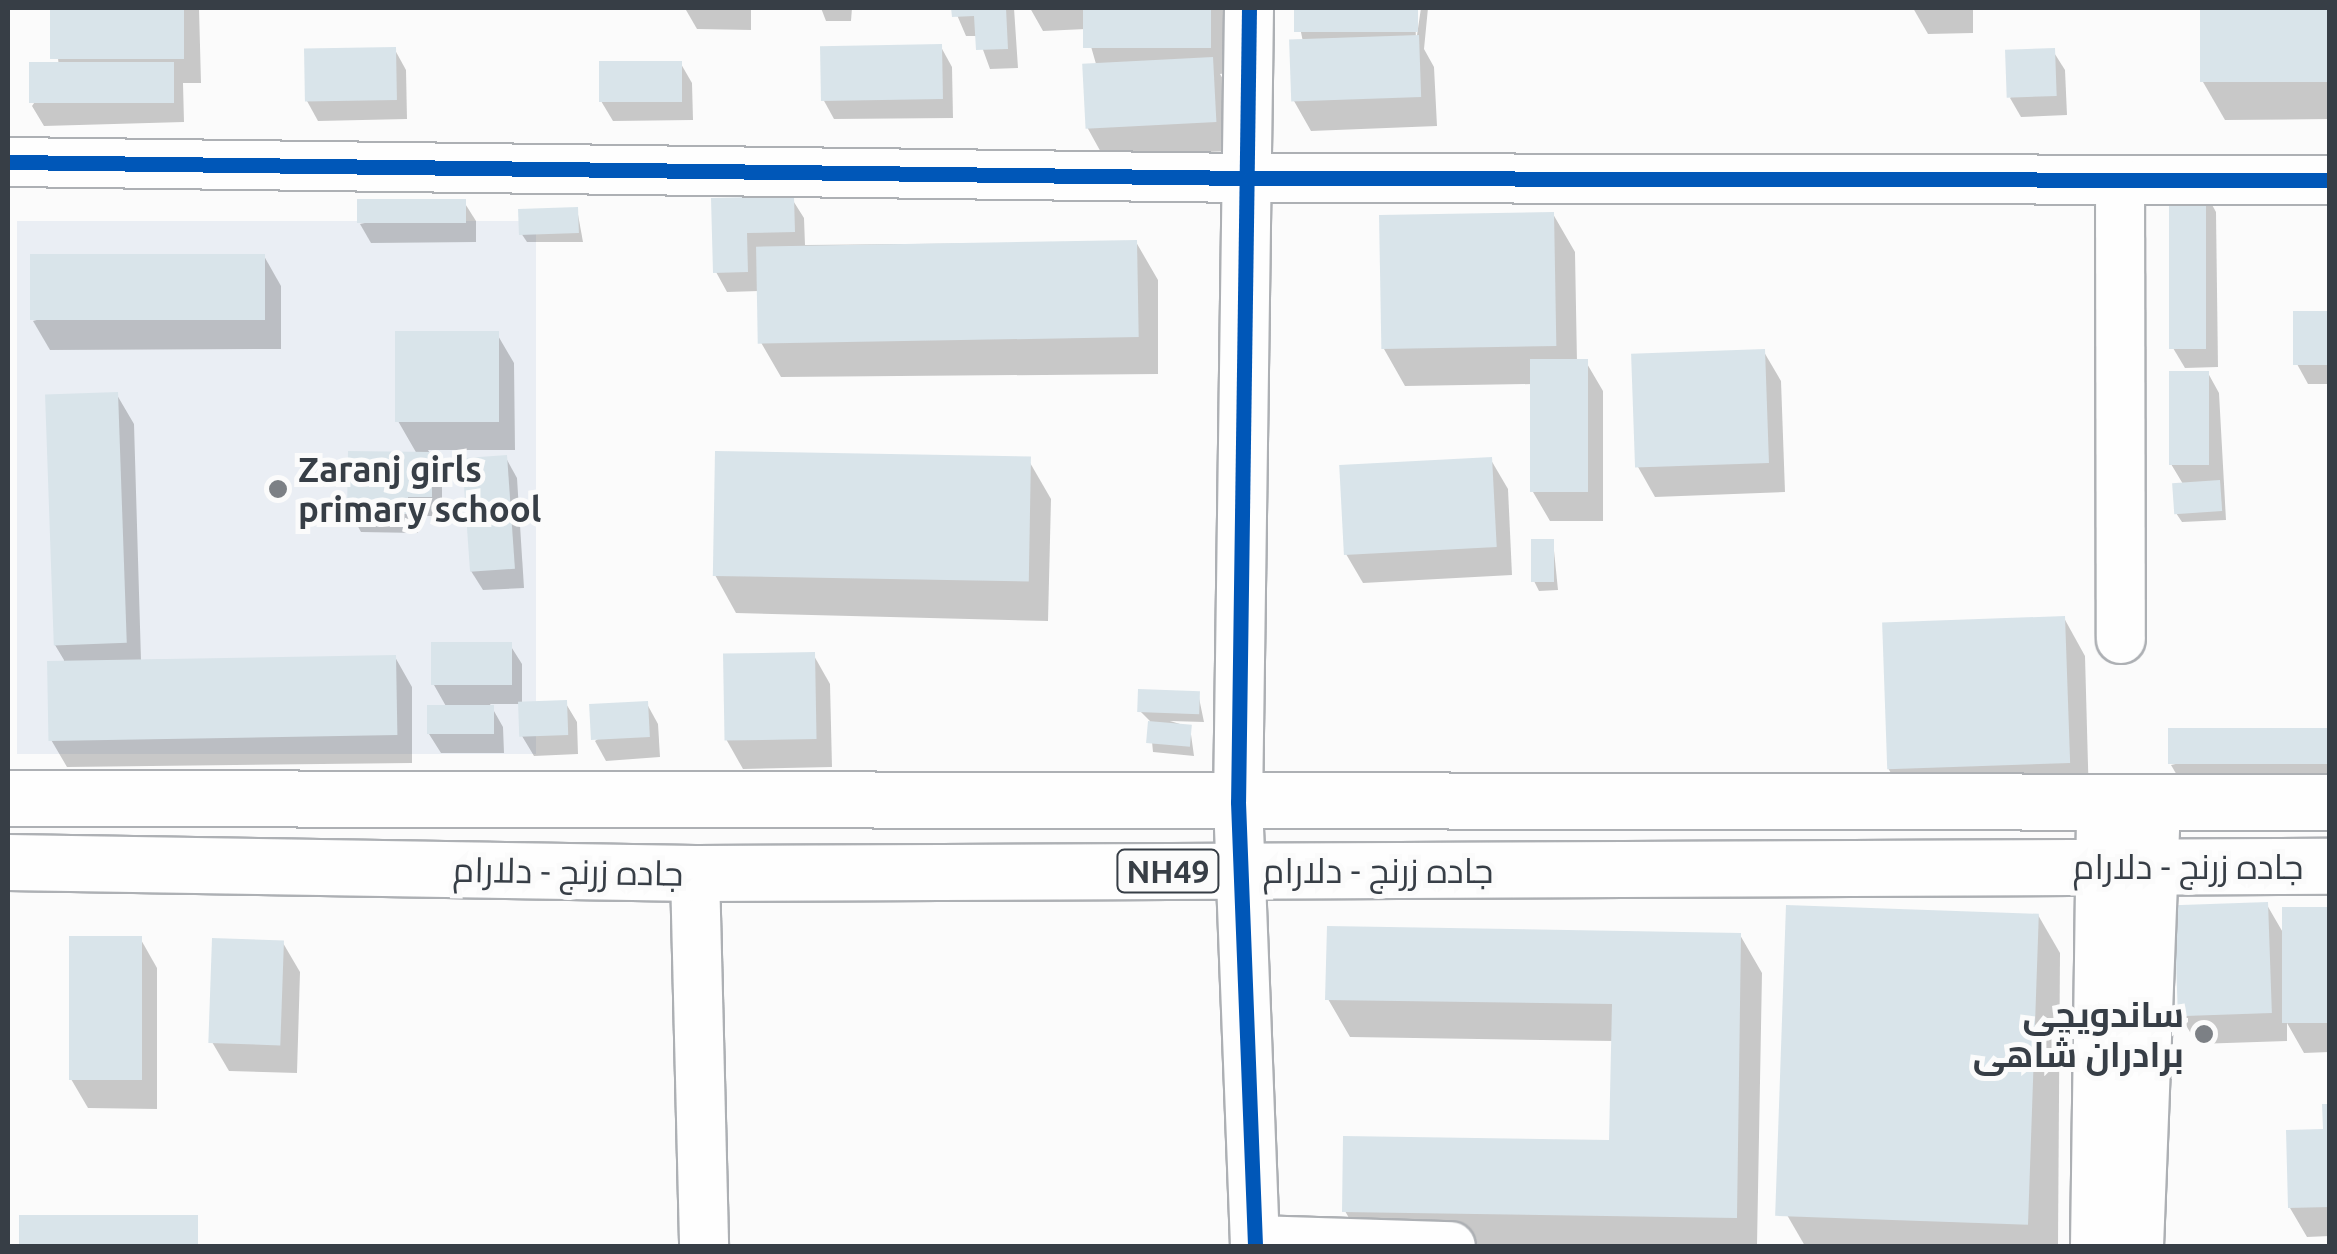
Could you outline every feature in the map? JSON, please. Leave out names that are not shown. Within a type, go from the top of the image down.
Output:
[{"type":"main road","name":"جاده زرنج - دلارام","points":[[8,798],[2330,802]]},
{"type":"main road","points":[[2128,802],[2135,1246]]},
{"type":"main road","name":"جاده زرنج - دلارام","points":[[8,862],[694,873],[2330,866]]},
{"type":"main road","points":[[2098,1246],[2131,866]]},
{"type":"street","points":[[1250,8],[1238,802],[1255,1244],[1452,1246]]},
{"type":"street","points":[[8,162],[1250,178],[2330,180]]},
{"type":"street","points":[[2120,182],[2122,639]]},
{"type":"street","points":[[694,873],[704,1246]]},
{"type":"shaded area","name":"Zaranj girls primary school","points":[[17,221],[536,221],[536,754],[17,754]]},
{"type":"building","points":[[50,8],[184,8],[184,59],[50,59]]},
{"type":"building","points":[[951,8],[1006,8],[1008,49],[976,50],[974,16],[952,17]]},
{"type":"building","points":[[1083,8],[1211,8],[1211,48],[1083,48]]},
{"type":"building","points":[[1294,8],[1418,8],[1418,32],[1294,32]]},
{"type":"building","points":[[2200,8],[2330,8],[2330,82],[2200,82]]},
{"type":"building","points":[[1419,35],[1421,97],[1291,101],[1289,40]]},
{"type":"building","points":[[942,44],[943,99],[821,101],[820,46]]},
{"type":"building","points":[[396,47],[397,100],[305,102],[304,49]]},
{"type":"building","points":[[2055,48],[2057,96],[2007,98],[2005,50]]},
{"type":"building","points":[[1213,57],[1216,122],[1086,129],[1082,64]]},
{"type":"building","points":[[599,61],[682,61],[682,102],[599,102]]},
{"type":"building","points":[[29,62],[174,62],[174,103],[29,103]]},
{"type":"building","points":[[2169,189],[2206,189],[2206,349],[2169,349]]},
{"type":"building","points":[[794,196],[795,232],[747,233],[748,272],[713,273],[711,198]]},
{"type":"building","points":[[357,199],[466,199],[466,223],[357,223]]},
{"type":"building","points":[[578,207],[579,233],[519,235],[518,209]]},
{"type":"building","points":[[1554,212],[1556,346],[1381,349],[1379,215]]},
{"type":"building","points":[[1137,240],[1139,337],[758,344],[756,247]]},
{"type":"building","points":[[30,254],[265,254],[265,320],[30,320]]},
{"type":"building","points":[[2293,311],[2330,311],[2330,365],[2293,365]]},
{"type":"building","points":[[395,331],[499,331],[499,422],[395,422]]},
{"type":"building","points":[[1765,349],[1769,463],[1635,468],[1631,354]]},
{"type":"building","points":[[1530,359],[1588,359],[1588,492],[1530,492]]},
{"type":"building","points":[[2169,371],[2209,371],[2209,465],[2169,465]]},
{"type":"building","points":[[118,392],[127,643],[54,645],[45,395]]},
{"type":"building","points":[[348,451],[432,452],[432,497],[408,497],[408,514],[347,513]]},
{"type":"building","points":[[715,451],[1031,457],[1029,581],[713,576]]},
{"type":"building","points":[[507,455],[515,569],[470,572],[462,458]]},
{"type":"building","points":[[1492,457],[1497,547],[1344,555],[1339,465]]},
{"type":"building","points":[[2220,480],[2222,511],[2174,514],[2172,483]]},
{"type":"building","points":[[1531,539],[1554,539],[1554,582],[1531,582]]},
{"type":"building","points":[[2065,616],[2070,763],[1887,769],[1882,622]]},
{"type":"building","points":[[431,642],[512,642],[512,685],[431,685]]},
{"type":"building","points":[[815,652],[817,739],[725,741],[723,654]]},
{"type":"building","points":[[396,655],[397,735],[48,741],[47,661]]},
{"type":"building","points":[[1138,689],[1200,691],[1199,714],[1137,712]]},
{"type":"building","points":[[567,700],[568,735],[519,737],[518,702]]},
{"type":"building","points":[[648,701],[650,737],[591,740],[589,704]]},
{"type":"building","points":[[427,705],[494,705],[494,734],[427,734]]},
{"type":"building","points":[[1148,721],[1192,725],[1190,747],[1146,743]]},
{"type":"building","points":[[2168,728],[2330,728],[2330,764],[2168,764]]},
{"type":"building","points":[[2268,902],[2272,1013],[2178,1016],[2174,905]]},
{"type":"building","points":[[1786,905],[2039,914],[2028,1225],[1775,1216]]},
{"type":"building","points":[[2282,907],[2330,907],[2330,1023],[2282,1023]]},
{"type":"building","points":[[1327,926],[1741,933],[1737,1218],[1342,1212],[1343,1136],[1609,1140],[1612,1004],[1325,1000]]},
{"type":"building","points":[[69,936],[142,936],[142,1080],[69,1080]]},
{"type":"building","points":[[212,938],[284,941],[280,1045],[208,1043]]},
{"type":"building","points":[[2322,1104],[2330,1104],[2330,1207],[2288,1208],[2286,1130],[2323,1129]]},
{"type":"building","points":[[19,1215],[198,1215],[198,1246],[19,1246]]},
{"type":"cycle path","points":[[1249,8],[1238,802],[1255,1246]]},
{"type":"cycle path","points":[[8,162],[1250,178],[2330,180]]},
{"type":"place","name":"Zaranj girls primary school","points":[[278,489]]},
{"type":"place","name":"ساندویچی برادران شاهی","points":[[2204,1034]]}]
